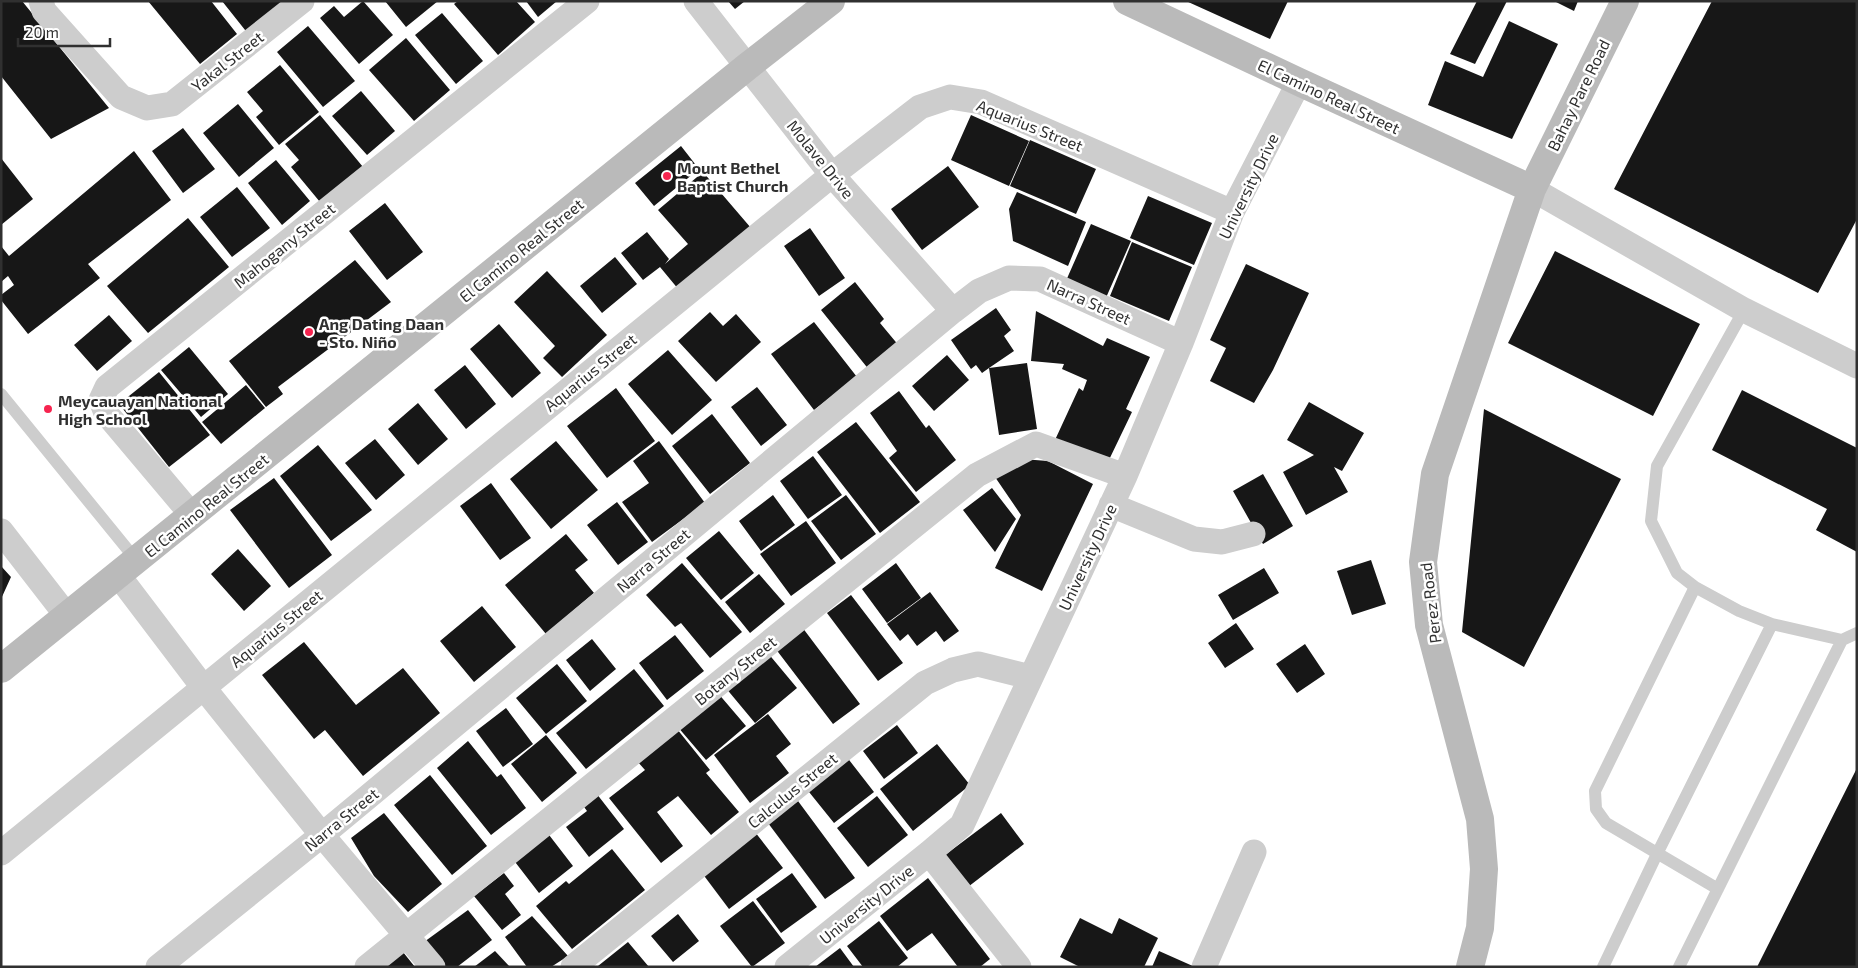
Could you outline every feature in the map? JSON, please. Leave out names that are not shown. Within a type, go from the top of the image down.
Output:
[{"type":"street","name":"Yakal Street","points":[[41,1],[44,11],[121,97],[147,108],[172,104],[302,1]]},
{"type":"street","name":"Mahogany Street","points":[[192,515],[106,413],[101,400],[107,387],[587,1]]},
{"type":"street","name":"Molave Drive","points":[[696,1],[832,175],[953,311]]},
{"type":"street","name":"El Camino Real Street","points":[[1,669],[831,1]]},
{"type":"street","name":"El Camino Real Street","points":[[1127,1],[1532,188]]},
{"type":"street","name":"Bahay Pare Road","points":[[1532,188],[1625,1]]},
{"type":"street","name":"University Drive","points":[[787,967],[962,825],[1125,476],[1181,343],[1232,212],[1299,82]]},
{"type":"street","name":"Aquarius Street","points":[[1,853],[832,175],[920,107],[950,97],[981,102],[1232,212]]},
{"type":"street","points":[[1532,188],[1744,310],[1857,366]]},
{"type":"street","name":"Perez Road","points":[[1470,967],[1480,928],[1484,869],[1480,819],[1429,625],[1423,562],[1434,474],[1532,188]]},
{"type":"street","name":"Narra Street","points":[[158,967],[322,835],[979,291],[1009,278],[1040,279],[1181,343]]},
{"type":"street","name":"Botany Street","points":[[367,967],[977,475],[1036,444],[1125,476]]},
{"type":"street","points":[[1111,505],[1194,539],[1222,542],[1253,534]]},
{"type":"street","points":[[1,531],[68,616]]},
{"type":"street","points":[[128,568],[203,687],[322,835],[433,967]]},
{"type":"street","name":"Calculus Street","points":[[573,967],[924,683],[954,670],[978,664],[1030,677]]},
{"type":"street","points":[[1204,967],[1254,852]]},
{"type":"street","points":[[929,853],[1019,967]]},
{"type":"lane","points":[[1744,310],[1657,466],[1651,520],[1677,573],[1695,587],[1739,611],[1772,624],[1842,640],[1857,633]]},
{"type":"lane","points":[[1,394],[128,568]]},
{"type":"lane","points":[[1695,587],[1595,790],[1596,809],[1606,822],[1718,889]]},
{"type":"lane","points":[[1603,967],[1657,854],[1772,624]]},
{"type":"lane","points":[[1679,967],[1842,640]]},
{"type":"building","points":[[1,1],[22,1],[109,108],[51,139],[1,76]]},
{"type":"building","points":[[148,1],[211,1],[237,34],[200,64]]},
{"type":"building","points":[[222,1],[287,1],[249,35]]},
{"type":"building","points":[[363,1],[393,35],[359,64],[320,18],[334,6],[344,17]]},
{"type":"building","points":[[385,1],[438,1],[406,27]]},
{"type":"building","points":[[458,1],[516,1],[535,22],[498,55],[454,4]]},
{"type":"building","points":[[526,1],[557,1],[538,17]]},
{"type":"building","points":[[728,1],[745,1],[735,9]]},
{"type":"building","points":[[1186,1],[1288,1],[1270,39]]},
{"type":"building","points":[[1477,1],[1507,1],[1475,64],[1450,54]]},
{"type":"building","points":[[1554,1],[1578,1],[1574,11]]},
{"type":"building","points":[[1712,1],[1857,1],[1857,219],[1818,293],[1614,189]]},
{"type":"building","points":[[442,13],[483,61],[456,84],[415,35]]},
{"type":"building","points":[[1509,21],[1558,44],[1512,139],[1428,105],[1445,61],[1483,77]]},
{"type":"building","points":[[308,26],[355,81],[323,107],[277,52]]},
{"type":"building","points":[[406,38],[450,90],[414,121],[369,70]]},
{"type":"building","points":[[280,65],[319,112],[279,145],[256,117],[263,111],[247,92]]},
{"type":"building","points":[[361,91],[395,131],[367,155],[332,116]]},
{"type":"building","points":[[238,104],[274,148],[239,177],[203,133]]},
{"type":"building","points":[[320,115],[363,167],[320,202],[291,167],[299,160],[285,144]]},
{"type":"building","points":[[971,115],[1029,141],[1009,186],[951,160]]},
{"type":"building","points":[[183,128],[215,169],[183,193],[152,151]]},
{"type":"building","points":[[1030,140],[1096,169],[1076,214],[1010,186]]},
{"type":"building","name":"Mount Bethel Baptist Church","points":[[681,146],[699,169],[654,206],[635,183]]},
{"type":"building","points":[[134,151],[171,200],[88,264],[100,278],[28,334],[1,300],[1,295],[14,285],[8,276],[1,282],[1,246],[9,256]]},
{"type":"building","points":[[1,158],[33,199],[1,225]]},
{"type":"building","points":[[276,160],[310,201],[282,225],[248,183]]},
{"type":"building","points":[[948,166],[979,207],[922,250],[891,209]]},
{"type":"building","points":[[703,172],[751,228],[679,290],[660,267],[643,280],[621,253],[647,232],[669,259],[665,264],[688,244],[658,210]]},
{"type":"building","points":[[237,187],[270,228],[232,257],[200,217]]},
{"type":"building","points":[[1017,192],[1086,222],[1068,266],[1013,241],[1009,209]]},
{"type":"building","points":[[1148,196],[1212,223],[1194,265],[1130,238]]},
{"type":"building","points":[[385,203],[423,252],[387,280],[349,231]]},
{"type":"building","points":[[188,218],[229,267],[148,333],[107,286]]},
{"type":"building","points":[[1091,224],[1131,241],[1105,300],[1065,283]]},
{"type":"building","points":[[810,228],[845,278],[819,296],[784,246]]},
{"type":"building","points":[[1132,242],[1192,267],[1169,321],[1110,296]]},
{"type":"building","points":[[1555,251],[1700,324],[1653,416],[1508,343]]},
{"type":"building","points":[[615,257],[637,284],[602,313],[580,286]]},
{"type":"building","name":"Ang Dating Daan - Sto. Niño","points":[[355,260],[391,302],[278,387],[283,394],[266,407],[229,361]]},
{"type":"building","points":[[1246,264],[1309,293],[1273,370],[1254,403],[1210,381],[1226,348],[1210,340]]},
{"type":"building","points":[[547,271],[607,335],[562,377],[543,358],[555,346],[514,302]]},
{"type":"building","points":[[855,282],[884,319],[880,323],[900,347],[870,371],[821,310]]},
{"type":"building","points":[[996,308],[1011,330],[1004,336],[1014,351],[982,373],[976,365],[971,369],[951,340]]},
{"type":"building","points":[[1036,311],[1103,346],[1107,338],[1150,357],[1126,409],[1132,412],[1107,464],[1055,440],[1079,388],[1083,391],[1087,380],[1062,369],[1064,364],[1031,361]]},
{"type":"building","points":[[710,312],[723,326],[736,314],[761,342],[716,382],[678,341]]},
{"type":"building","points":[[109,315],[132,341],[97,371],[74,345]]},
{"type":"building","points":[[814,322],[857,377],[814,410],[771,354]]},
{"type":"building","points":[[499,324],[541,373],[512,398],[470,349]]},
{"type":"building","points":[[189,347],[228,394],[201,417],[161,370]]},
{"type":"building","points":[[668,350],[712,400],[672,435],[628,384]]},
{"type":"building","points":[[947,355],[969,380],[934,411],[912,386]]},
{"type":"building","points":[[1027,363],[1037,429],[999,435],[989,368]]},
{"type":"building","points":[[465,365],[496,404],[466,429],[434,390]]},
{"type":"building","points":[[159,372],[210,435],[169,467],[119,404]]},
{"type":"building","points":[[246,385],[265,408],[221,444],[202,422]]},
{"type":"building","points":[[757,387],[787,425],[761,446],[731,407]]},
{"type":"building","points":[[616,388],[655,441],[607,478],[567,426]]},
{"type":"building","points":[[1742,390],[1857,448],[1857,552],[1816,530],[1827,509],[1712,450]]},
{"type":"building","points":[[899,391],[926,428],[929,425],[956,460],[916,492],[889,458],[897,451],[870,413]]},
{"type":"building","points":[[1309,402],[1364,433],[1342,471],[1334,467],[1348,492],[1306,515],[1283,472],[1314,455],[1287,440]]},
{"type":"building","points":[[418,403],[448,439],[418,465],[388,429]]},
{"type":"building","points":[[1484,409],[1621,479],[1524,667],[1462,632]]},
{"type":"building","points":[[712,414],[750,463],[710,494],[672,446]]},
{"type":"building","points":[[856,422],[920,502],[880,533],[817,452]]},
{"type":"building","points":[[375,439],[405,475],[376,500],[345,463]]},
{"type":"building","points":[[556,441],[598,490],[551,529],[510,479]]},
{"type":"building","points":[[659,441],[705,503],[652,542],[622,502],[649,483],[633,461]]},
{"type":"building","points":[[318,445],[372,510],[331,541],[280,476]]},
{"type":"building","points":[[813,456],[842,495],[808,519],[780,481]]},
{"type":"building","points":[[1022,459],[1048,461],[1093,484],[1042,591],[995,568],[1021,515],[995,477]]},
{"type":"building","points":[[1263,474],[1293,526],[1263,544],[1233,491]]},
{"type":"building","points":[[274,478],[332,555],[289,588],[230,510]]},
{"type":"building","points":[[491,483],[531,538],[500,560],[460,506]]},
{"type":"building","points":[[992,488],[1016,519],[995,552],[963,510]]},
{"type":"building","points":[[773,495],[795,525],[761,551],[739,521]]},
{"type":"building","points":[[846,495],[876,534],[841,560],[811,521]]},
{"type":"building","points":[[617,502],[648,542],[618,565],[587,525]]},
{"type":"building","points":[[806,521],[836,563],[791,596],[760,554]]},
{"type":"building","points":[[719,531],[754,573],[721,600],[686,558]]},
{"type":"building","points":[[566,534],[588,560],[575,570],[594,593],[546,634],[505,585]]},
{"type":"building","points":[[238,549],[271,586],[244,611],[211,574]]},
{"type":"building","points":[[1371,560],[1386,604],[1352,615],[1337,571]]},
{"type":"building","points":[[682,563],[742,632],[710,658],[681,623],[675,627],[646,595]]},
{"type":"building","points":[[896,563],[921,598],[887,623],[862,589]]},
{"type":"building","points":[[1,566],[11,577],[1,599]]},
{"type":"building","points":[[1264,568],[1279,593],[1233,620],[1218,595]]},
{"type":"building","points":[[759,574],[785,604],[750,633],[725,602]]},
{"type":"building","points":[[930,592],[959,631],[944,642],[936,631],[917,646],[908,634],[900,641],[887,624]]},
{"type":"building","points":[[851,595],[903,663],[878,681],[827,613]]},
{"type":"building","points":[[482,606],[516,647],[474,682],[440,641]]},
{"type":"building","points":[[1236,623],[1254,649],[1225,668],[1208,643]]},
{"type":"building","points":[[802,627],[860,704],[833,724],[775,648]]},
{"type":"building","points":[[675,635],[704,671],[667,700],[639,663]]},
{"type":"building","points":[[592,639],[616,669],[590,691],[566,660]]},
{"type":"building","points":[[304,642],[356,705],[403,668],[440,713],[363,776],[325,730],[314,739],[262,675]]},
{"type":"building","points":[[1305,644],[1325,674],[1297,693],[1276,664]]},
{"type":"building","points":[[767,652],[797,688],[755,723],[725,687]]},
{"type":"building","points":[[557,664],[587,701],[546,734],[516,698]]},
{"type":"building","points":[[634,669],[664,706],[586,769],[556,733]]},
{"type":"building","points":[[717,692],[746,726],[706,760],[677,726]]},
{"type":"building","points":[[506,708],[533,744],[503,767],[476,731]]},
{"type":"building","points":[[768,714],[791,744],[776,756],[789,773],[750,803],[714,755]]},
{"type":"building","points":[[897,725],[918,753],[884,779],[863,751]]},
{"type":"building","points":[[677,729],[710,770],[706,773],[739,812],[711,835],[678,796],[657,812],[683,846],[661,863],[609,798],[645,770],[637,761]]},
{"type":"building","points":[[546,735],[577,773],[542,802],[511,764]]},
{"type":"building","points":[[468,741],[497,777],[501,774],[526,808],[491,835],[437,768]]},
{"type":"building","points":[[937,744],[970,785],[913,831],[880,789]]},
{"type":"building","points":[[846,756],[874,792],[834,823],[805,787]]},
{"type":"building","points":[[1857,768],[1857,967],[1757,967]]},
{"type":"building","points":[[430,775],[487,846],[452,875],[394,805]]},
{"type":"building","points":[[593,789],[624,829],[589,857],[566,827],[587,811],[579,800]]},
{"type":"building","points":[[877,796],[908,835],[868,867],[837,828]]},
{"type":"building","points":[[798,801],[855,878],[825,899],[768,823]]},
{"type":"building","points":[[384,813],[442,884],[408,912],[374,876],[351,838]]},
{"type":"building","points":[[1001,813],[1024,844],[964,890],[941,858]]},
{"type":"building","points":[[546,831],[573,866],[539,893],[512,858]]},
{"type":"building","points":[[755,832],[783,868],[729,909],[702,873]]},
{"type":"building","points":[[612,849],[645,890],[572,949],[536,906],[566,881],[569,884]]},
{"type":"building","points":[[504,873],[514,886],[505,894],[521,915],[502,930],[474,896]]},
{"type":"building","points":[[792,873],[817,907],[781,933],[756,899]]},
{"type":"building","points":[[928,878],[990,959],[980,967],[958,967],[932,933],[907,951],[880,916]]},
{"type":"building","points":[[753,901],[785,943],[752,967],[720,926]]},
{"type":"building","points":[[468,910],[492,940],[457,967],[445,967],[424,942]]},
{"type":"building","points":[[678,914],[699,941],[673,962],[651,936]]},
{"type":"building","points":[[532,916],[568,956],[551,967],[527,967],[505,937]]},
{"type":"building","points":[[1080,918],[1112,934],[1119,918],[1158,938],[1144,967],[1080,967],[1060,957]]},
{"type":"building","points":[[879,921],[908,958],[897,967],[863,967],[847,946]]},
{"type":"building","points":[[628,942],[649,967],[598,966]]},
{"type":"building","points":[[840,948],[854,967],[815,967]]},
{"type":"building","points":[[495,951],[510,967],[474,967]]},
{"type":"building","points":[[1159,951],[1195,967],[1152,967]]},
{"type":"building","points":[[403,952],[415,967],[385,967]]},
{"type":"place","name":"Mount Bethel Baptist Church","points":[[667,176]]},
{"type":"place","name":"Ang Dating Daan - Sto. Niño","points":[[309,332]]},
{"type":"place","name":"Meycauayan National High School","points":[[48,409]]}]
